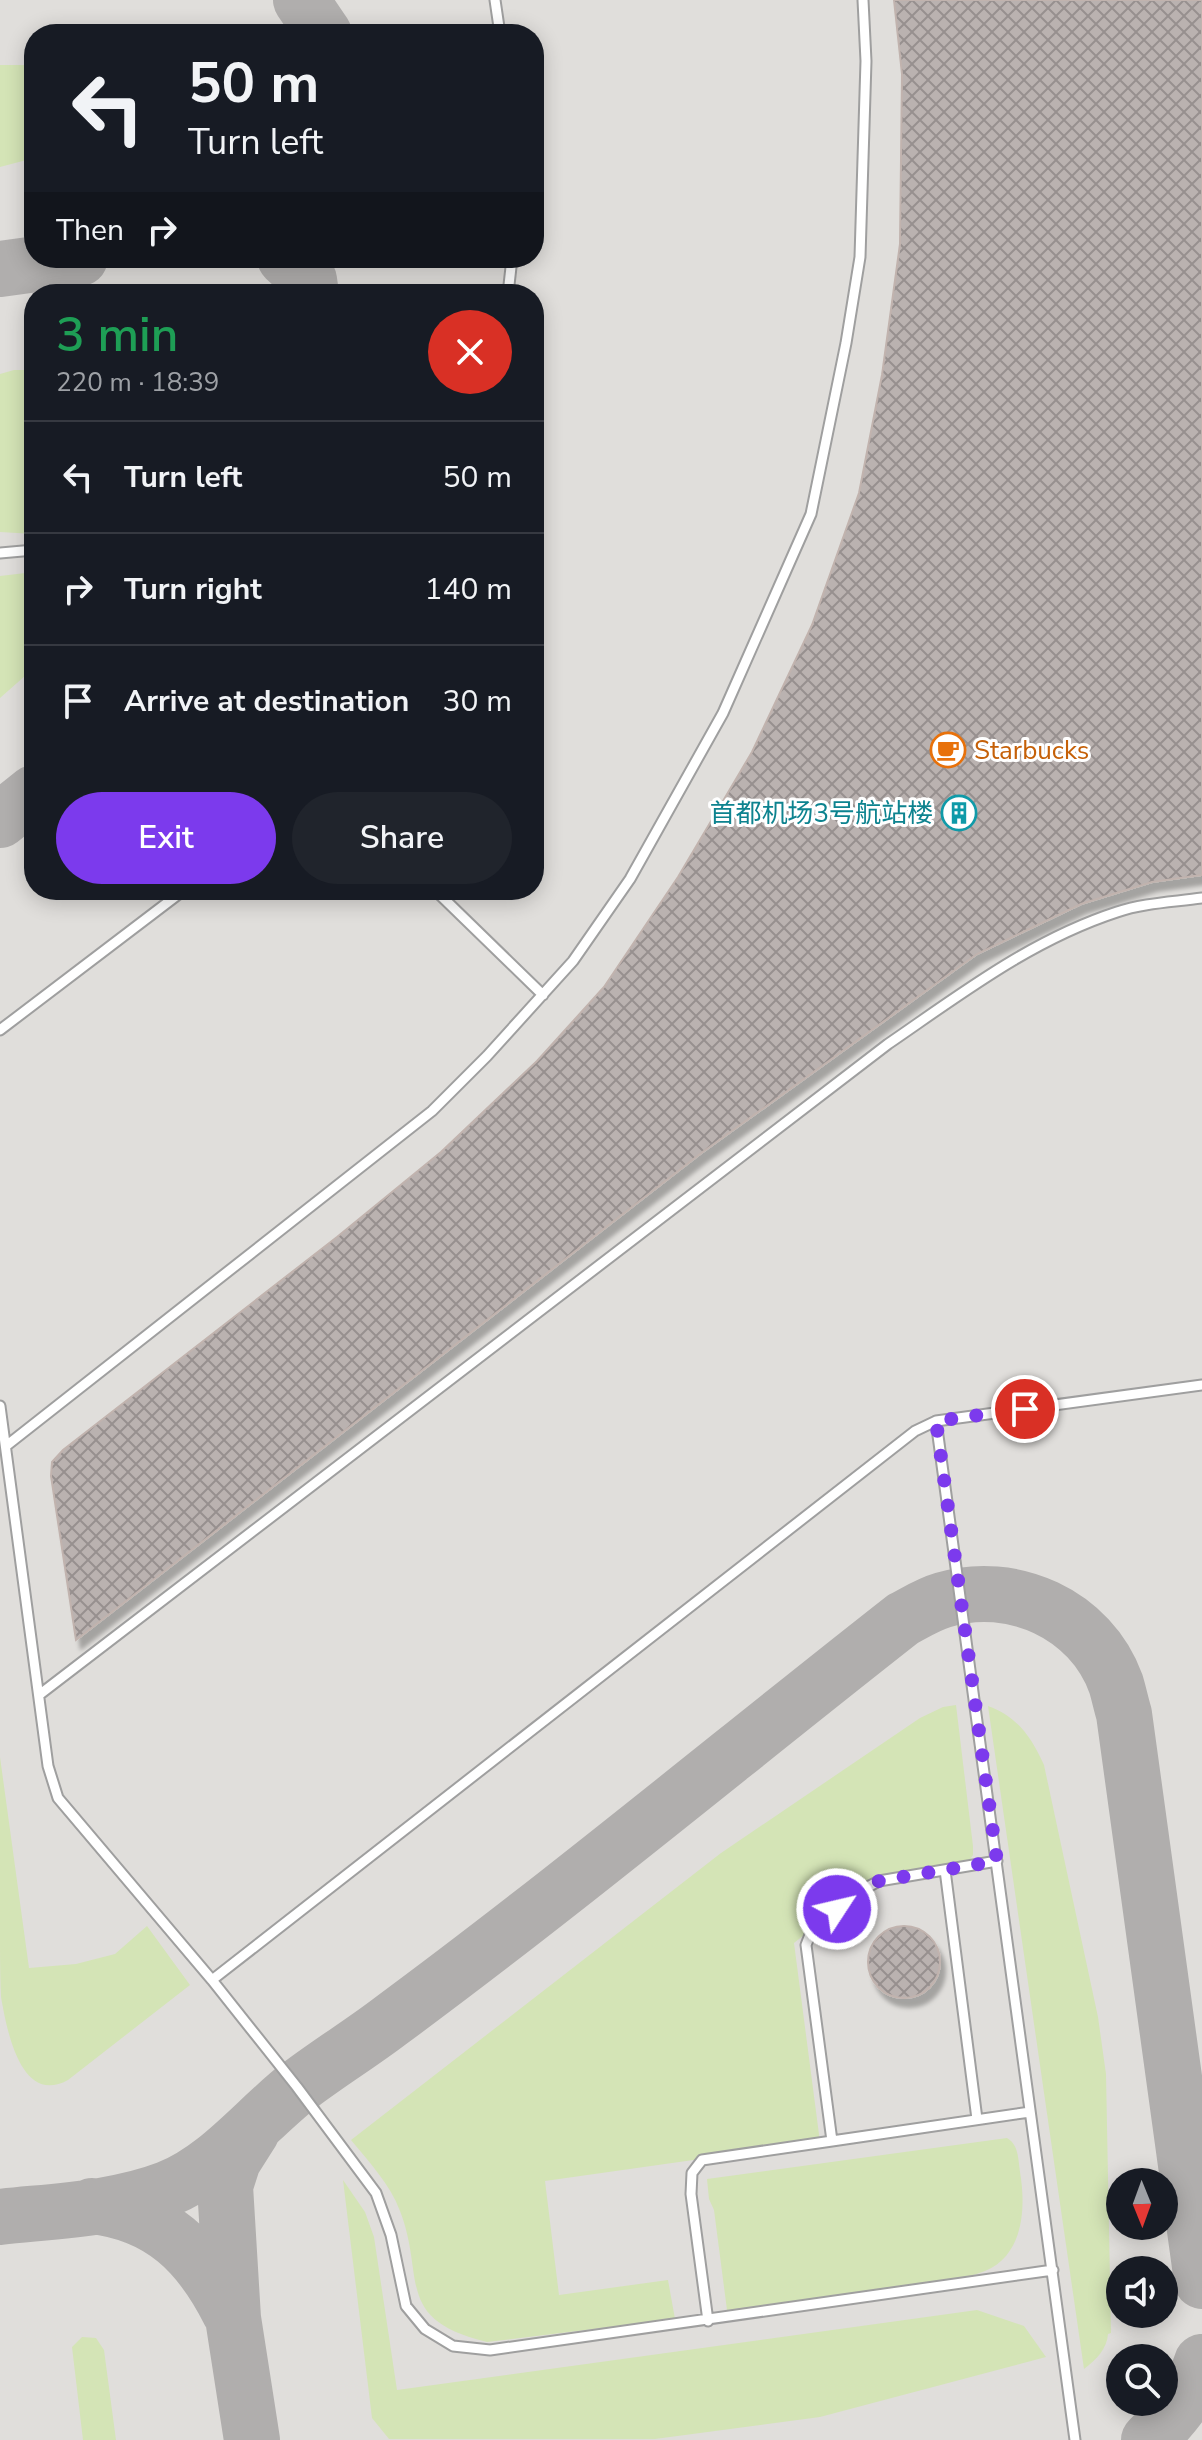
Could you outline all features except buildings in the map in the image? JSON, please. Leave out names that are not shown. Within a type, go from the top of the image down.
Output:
[{"type":"lane","points":[[495,0],[499,24]]},
{"type":"lane","points":[[6,1446],[432,1111],[487,1056],[573,961],[630,879],[723,713],[811,514],[860,257],[866,61],[863,0]]},
{"type":"lane","points":[[0,553],[24,551]]},
{"type":"lane","points":[[39,1695],[888,1044],[949,1002],[1030,948],[1076,927],[1120,911],[1202,898]]},
{"type":"lane","points":[[0,1030],[171,900]]},
{"type":"lane","points":[[445,900],[543,995]]},
{"type":"lane","points":[[212,1980],[915,1431],[936,1421],[1202,1385]]},
{"type":"lane","points":[[0,1406],[48,1766],[58,1798],[212,1980],[376,2193],[391,2235],[406,2306],[425,2329],[453,2346],[490,2350],[1053,2270]]},
{"type":"lane","points":[[936,1421],[1075,2440]]},
{"type":"lane","points":[[832,2141],[806,1945],[813,1927],[860,1891],[879,1881],[997,1861]]},
{"type":"lane","points":[[945,1870],[977,2119]]},
{"type":"lane","points":[[708,2321],[691,2194],[692,2173],[702,2160],[1030,2112]]},
{"type":"shaded area","points":[[0,0],[1202,0],[1202,2440],[0,2440]]},
{"type":"green space","points":[[0,65],[24,65],[24,161],[0,167]]},
{"type":"green space","points":[[24,370],[24,533],[0,532],[0,374]]},
{"type":"green space","points":[[24,573],[24,677],[0,698],[0,576]]},
{"type":"green space","points":[[956,1705],[973,1846],[969,1861],[874,1879],[794,1943],[820,2142],[545,2181],[559,2295],[668,2280],[675,2319],[487,2342],[457,2333],[437,2321],[425,2308],[418,2293],[407,2235],[396,2201],[351,2140],[721,1853],[920,1718],[943,1707]]},
{"type":"green space","points":[[988,1706],[1008,1716],[1022,1729],[1044,1765],[1098,2017],[1106,2074],[1106,2240],[1109,2240],[1110,2256],[1106,2256],[1106,2328],[1111,2328],[1111,2333],[1100,2354],[1084,2369]]},
{"type":"green space","points":[[0,1757],[29,1968],[76,1964],[115,1954],[147,1926],[190,1985],[68,2080],[52,2085],[39,2083],[19,2061],[7,2028],[1,1997]]},
{"type":"green space","points":[[1007,2138],[1014,2144],[1018,2157],[1022,2214],[1015,2242],[998,2264],[954,2280],[727,2310],[707,2179]]},
{"type":"green space","points":[[343,2180],[365,2212],[374,2237],[397,2390],[977,2310],[1024,2326],[1046,2357],[820,2417],[655,2439],[389,2439],[372,2418]]},
{"type":"green space","points":[[82,2337],[96,2338],[104,2350],[116,2440],[83,2440],[72,2347]]},
{"type":"taxiway","points":[[301,0],[317,24]]},
{"type":"taxiway","points":[[0,269],[24,266]]},
{"type":"taxiway","points":[[296,268],[310,284]]},
{"type":"taxiway","points":[[0,820],[24,801]]},
{"type":"taxiway","points":[[0,2217],[127,2201],[167,2189],[204,2169],[300,2085],[519,1923],[903,1619],[943,1600],[996,1594],[1046,1608],[1068,1621],[1088,1638],[1104,1659],[1116,1684],[1124,1714],[1202,2281]]},
{"type":"taxiway","points":[[252,2131],[233,2161],[225,2186],[233,2318],[252,2440]]},
{"type":"taxiway","points":[[92,2206],[117,2210],[138,2218],[176,2240],[205,2272],[230,2313]]},
{"type":"taxiway","points":[[1149,2440],[1180,2404],[1202,2362]]},
{"type":"place","name":"Starbucks","points":[[948,750]]},
{"type":"place","name":"首都机场3号航站楼","points":[[959,813]]},
{"type":"route","points":[[837,1909],[879,1881],[997,1861],[936,1421],[1025,1409]]}]
